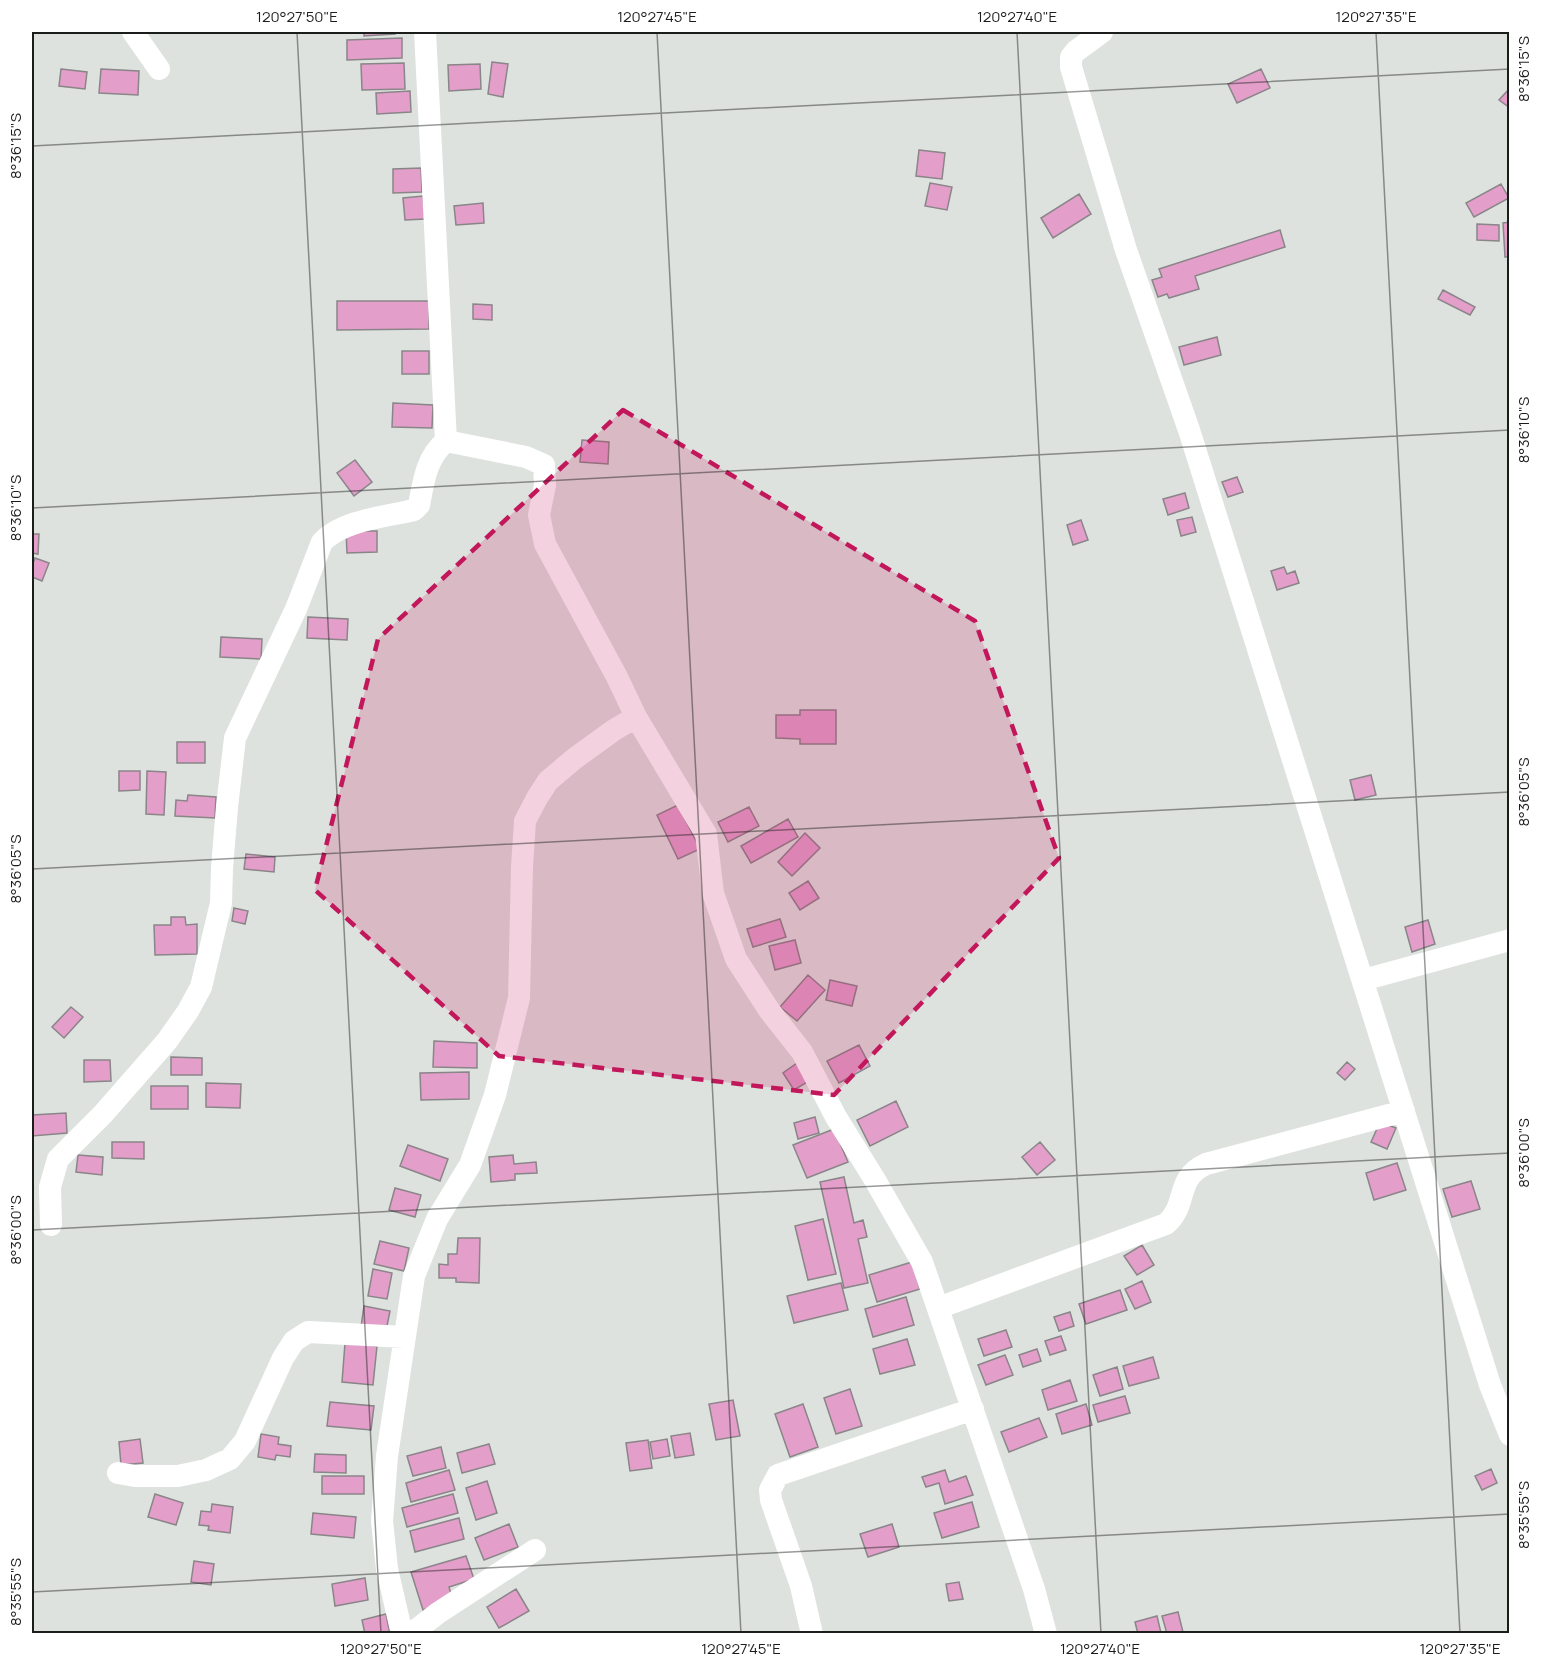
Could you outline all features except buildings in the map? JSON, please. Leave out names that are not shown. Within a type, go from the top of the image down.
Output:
[{"type":"street","points":[[133,32],[159,69]]},
{"type":"street","points":[[425,32],[446,441]]},
{"type":"street","points":[[1102,32],[1076,51],[1071,57],[1071,67],[1126,250],[1189,430],[1490,1385],[1509,1435]]},
{"type":"street","points":[[446,441],[526,457],[544,465],[545,485],[538,515],[545,544],[617,677],[636,717],[706,834],[713,893],[736,959],[769,1010],[802,1052],[836,1117],[922,1262],[1034,1588],[1046,1634]]},
{"type":"street","points":[[51,1225],[50,1187],[58,1159],[103,1114],[167,1041],[201,987],[221,903],[227,807],[235,738],[296,609],[322,542],[343,527],[417,508],[431,459],[436,450],[446,441]]},
{"type":"street","points":[[402,1634],[387,1569],[382,1521],[387,1456],[414,1275],[437,1219],[470,1165],[495,1095],[519,998],[525,820],[548,781],[598,742],[636,717]]},
{"type":"street","points":[[1363,980],[1509,940]]},
{"type":"street","points":[[938,1308],[1166,1224],[1174,1217],[1187,1179],[1195,1169],[1206,1164],[1404,1112]]},
{"type":"street","points":[[118,1473],[135,1476],[178,1476],[206,1470],[230,1459],[245,1441],[283,1358],[294,1341],[308,1332],[405,1337]]},
{"type":"street","points":[[812,1634],[801,1586],[771,1500],[770,1490],[778,1475],[973,1409]]},
{"type":"street","points":[[411,1634],[438,1613],[535,1550]]},
{"type":"highlighted area","points":[[623,410],[975,621],[1059,858],[834,1095],[499,1056],[315,890],[378,639]]}]
